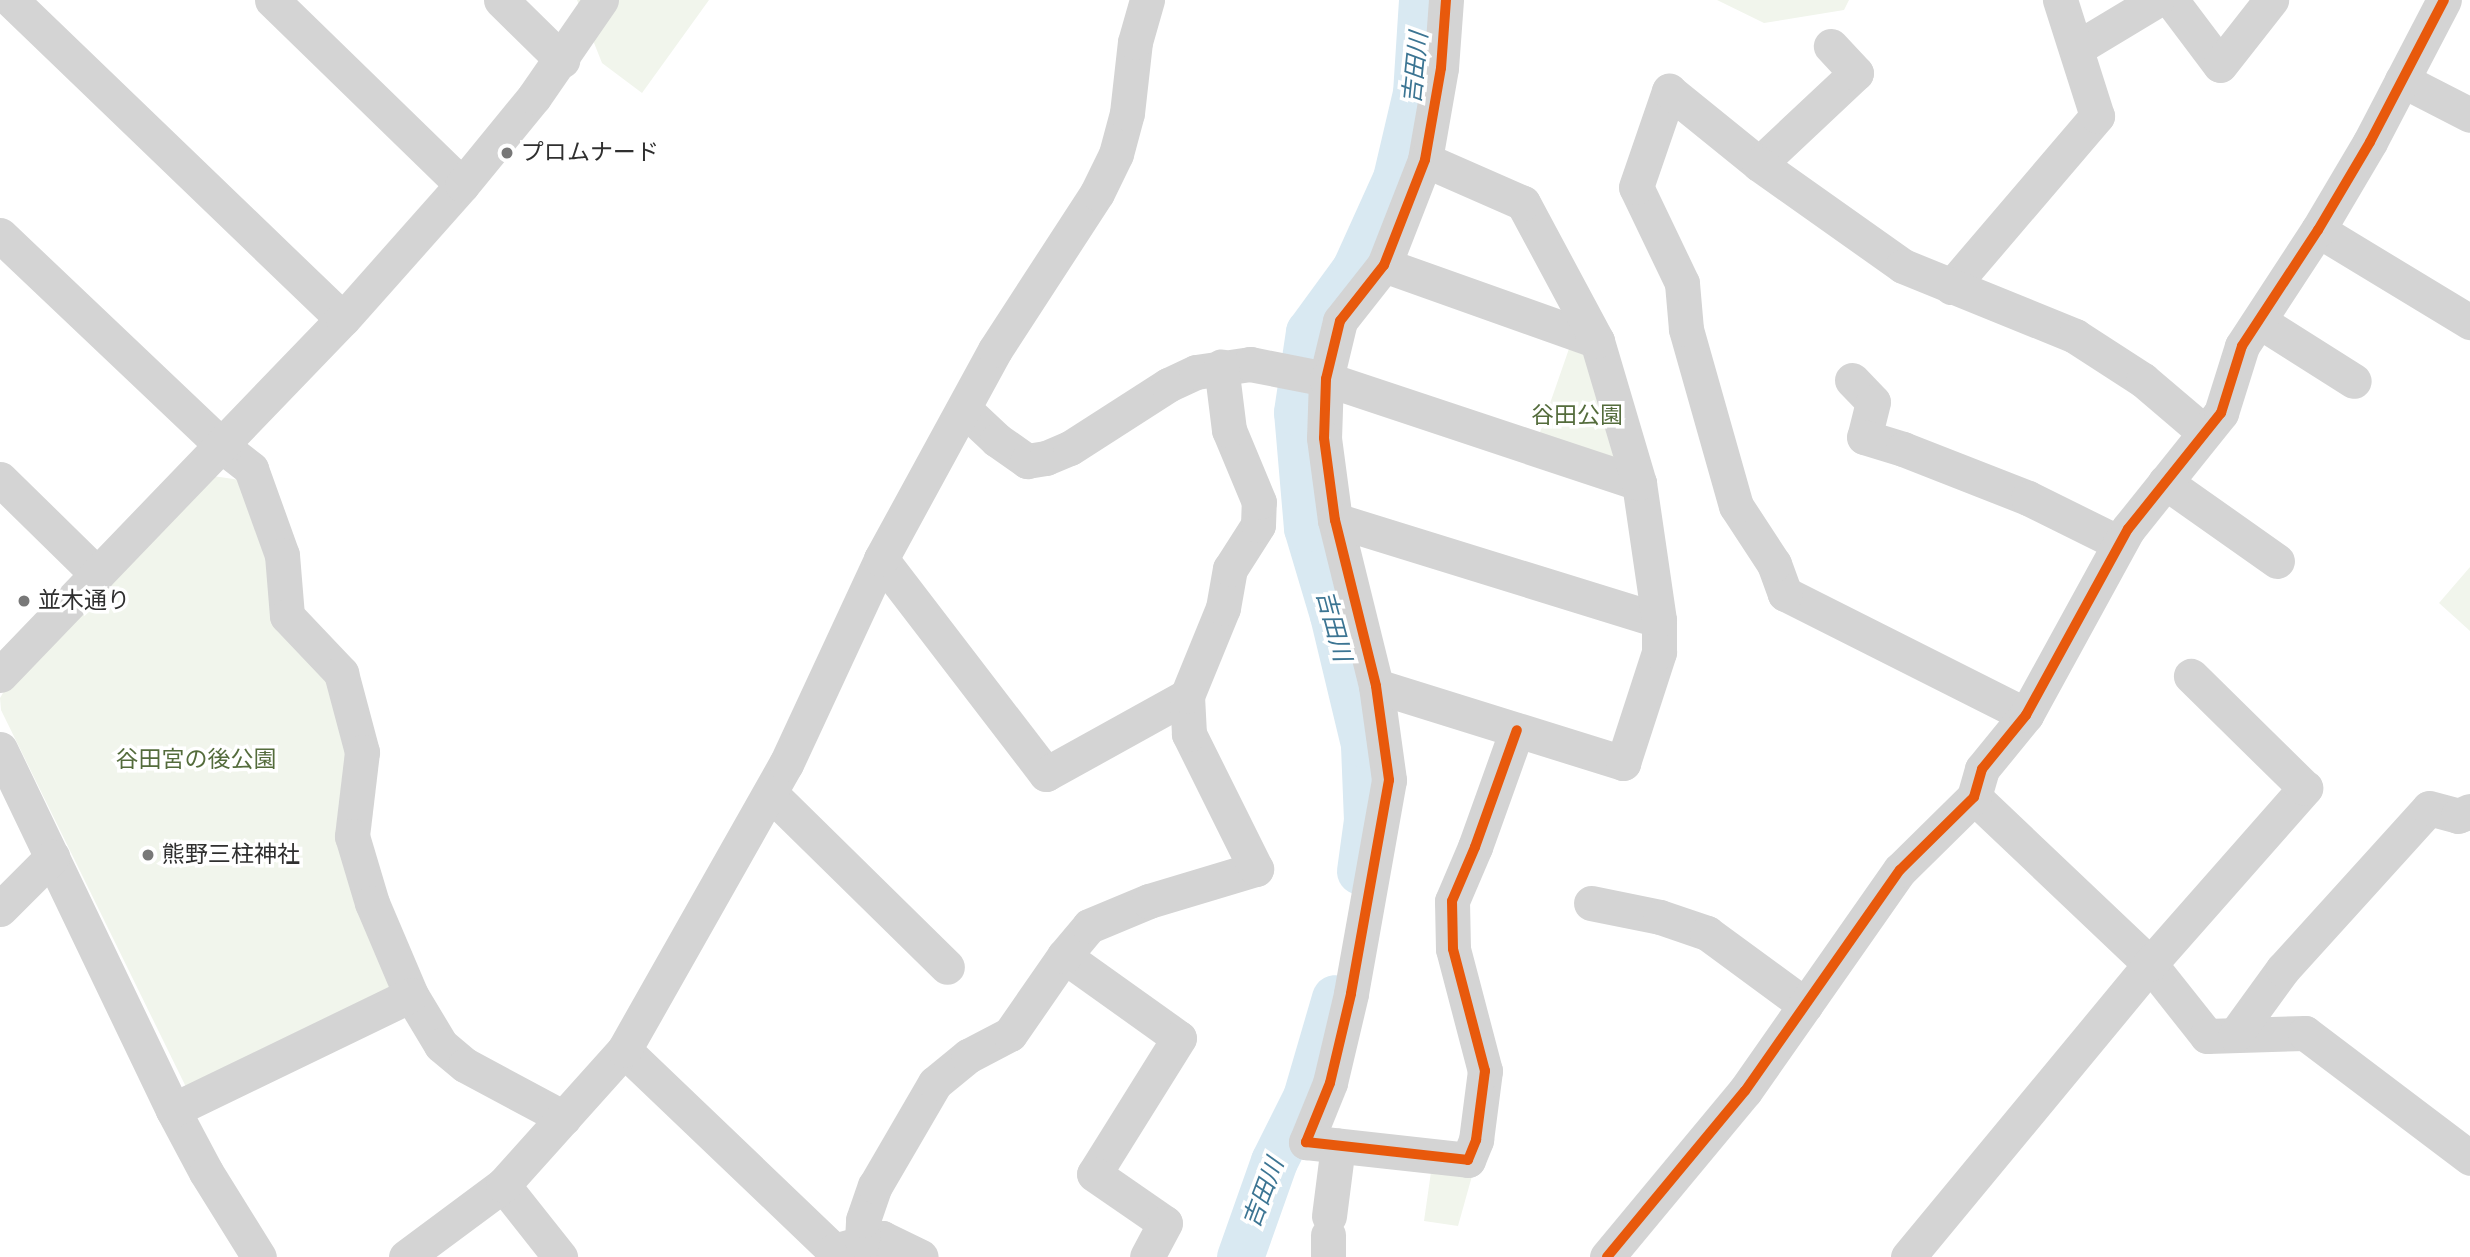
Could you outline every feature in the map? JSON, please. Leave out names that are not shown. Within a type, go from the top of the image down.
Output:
[{"type":"street","points":[[11,0],[343,319]]},
{"type":"street","points":[[272,0],[462,185]]},
{"type":"street","points":[[501,0],[562,60]]},
{"type":"street","points":[[0,674],[343,319],[462,185],[562,60],[601,0]]},
{"type":"street","points":[[407,1257],[503,1185],[624,1049],[786,764],[881,559],[995,350],[1097,193],[1116,153],[1127,113],[1135,42],[1147,0]]},
{"type":"street","points":[[1446,0],[1441,68],[1425,160],[1384,265],[1340,321],[1326,379],[1324,438],[1335,520],[1376,686],[1389,780],[1352,994],[1330,1083],[1306,1142],[1468,1160],[1476,1140],[1485,1071],[1453,949],[1451,901],[1475,847],[1517,730]]},
{"type":"street","points":[[1951,286],[2097,116],[2060,0]]},
{"type":"street","points":[[2077,48],[2157,0]]},
{"type":"street","points":[[2171,0],[2220,65],[2271,0]]},
{"type":"street","points":[[1607,1257],[1745,1091],[1900,870],[1974,797],[1982,769],[2026,715],[2119,543],[2221,413],[2242,346],[2318,230],[2444,0]]},
{"type":"street","points":[[1759,164],[1856,73],[1831,46]]},
{"type":"street","points":[[2402,80],[2470,115]]},
{"type":"street","points":[[2026,715],[1785,594],[1774,564],[1736,506],[1686,329],[1682,283],[1636,187],[1669,91],[1759,164],[1903,266],[2075,336],[2143,380],[2204,432]]},
{"type":"street","points":[[1376,686],[1623,763],[1659,652],[1659,620],[1639,483],[1597,341],[1523,203],[1425,160]]},
{"type":"street","points":[[2318,230],[2470,322]]},
{"type":"street","points":[[0,235],[222,446],[251,469],[282,555],[287,615],[341,673],[362,752],[352,836],[372,902],[411,995],[441,1045],[466,1065],[564,1118]]},
{"type":"street","points":[[1384,265],[1597,341]]},
{"type":"street","points":[[2259,321],[2354,381]]},
{"type":"street","points":[[964,409],[997,440],[1027,461],[1046,458],[1070,448],[1168,385],[1196,372],[1221,366],[1250,364],[1326,379],[1639,483]]},
{"type":"street","points":[[862,1241],[863,1220],[875,1186],[936,1083],[968,1056],[1010,1034],[1064,956],[1089,926],[1149,901],[1256,869],[1189,734],[1187,696],[1223,608],[1230,569],[1258,525],[1259,502],[1229,430],[1221,366]]},
{"type":"street","points":[[1852,380],[1872,401],[1864,437],[1903,449],[2028,498],[2119,543]]},
{"type":"street","points":[[0,479],[97,574]]},
{"type":"street","points":[[2165,482],[2277,561]]},
{"type":"street","points":[[1335,520],[1659,620]]},
{"type":"street","points":[[881,559],[1046,774],[1187,696]]},
{"type":"street","points":[[1908,1257],[2150,964],[2305,788],[2192,676]]},
{"type":"street","points":[[0,750],[173,1110],[206,1172],[259,1257]]},
{"type":"street","points":[[770,793],[947,967]]},
{"type":"street","points":[[1974,797],[2150,964],[2207,1036],[2305,1033],[2470,1158]]},
{"type":"street","points":[[2235,1035],[2283,969],[2429,808],[2458,816],[2470,811]]},
{"type":"street","points":[[0,909],[52,857]]},
{"type":"street","points":[[1591,903],[1660,917],[1707,933],[1805,1005]]},
{"type":"street","points":[[1064,956],[1179,1038],[1094,1174],[1165,1223],[1147,1257]]},
{"type":"street","points":[[173,1110],[411,995]]},
{"type":"street","points":[[624,1049],[834,1251],[862,1241],[882,1238],[921,1257]]},
{"type":"street","points":[[1329,1236],[1338,1146]]},
{"type":"street","points":[[503,1185],[560,1257]]},
{"type":"green space","points":[[577,0],[709,0],[642,93],[602,63]]},
{"type":"green space","points":[[1717,0],[1849,0],[1844,10],[1764,23]]},
{"type":"green space","name":"谷田公園","points":[[1571,343],[1587,350],[1614,458],[1539,435]]},
{"type":"green space","name":"谷田宮の後公園","points":[[213,476],[247,481],[334,683],[394,978],[388,990],[186,1087],[1,710],[0,698],[7,686]]},
{"type":"green space","points":[[2470,567],[2470,631],[2439,603]]},
{"type":"green space","points":[[1432,1165],[1472,1176],[1458,1226],[1424,1221]]},
{"type":"waterway","name":"吉田川","points":[[1360,871],[1367,820],[1364,744],[1333,615],[1307,528],[1297,412],[1309,332],[1355,269],[1396,178],[1416,93],[1422,0]]},
{"type":"waterway","name":"吉田川","points":[[1240,1257],[1274,1161],[1306,1097],[1335,998]]},
{"type":"cycle path","points":[[1446,0],[1441,68],[1425,160],[1384,265],[1340,321],[1326,379],[1324,438],[1335,520],[1376,686],[1389,780],[1351,994],[1330,1083],[1306,1142],[1468,1160],[1476,1140],[1485,1071],[1453,949],[1452,901],[1475,847],[1517,730]]},
{"type":"cycle path","points":[[1607,1257],[1745,1091],[1900,870],[1974,797],[1982,769],[2026,715],[2128,529],[2221,413],[2242,346],[2318,230],[2370,142],[2444,0]]},
{"type":"place","name":"プロムナード","points":[[507,153]]},
{"type":"place","name":"並木通り","points":[[24,601]]},
{"type":"place","name":"熊野三柱神社","points":[[148,855]]}]
